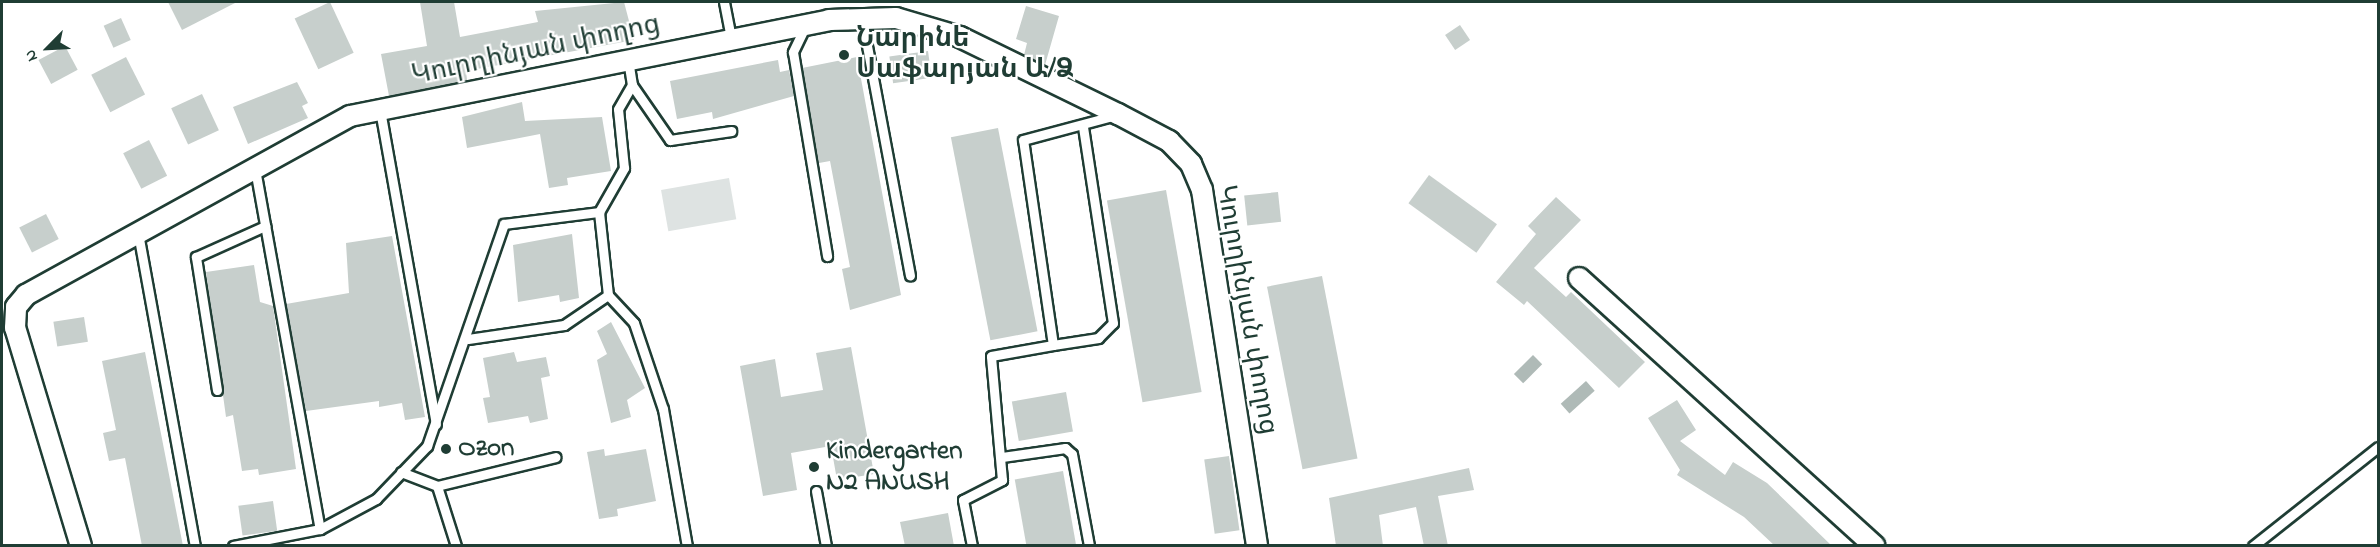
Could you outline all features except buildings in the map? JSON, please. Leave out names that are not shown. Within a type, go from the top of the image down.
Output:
[{"type":"street","name":"Կուրղինյան փողոց","points":[[81,546],[15,327],[16,307],[26,295],[350,116],[806,24],[896,18],[960,37],[1118,114],[1169,141],[1191,164],[1202,190],[1257,546]]},
{"type":"street","points":[[1579,278],[1875,546]]},
{"type":"lane","points":[[724,2],[731,39]]},
{"type":"lane","points":[[862,19],[910,276]]},
{"type":"lane","points":[[806,24],[793,52],[827,256]]},
{"type":"lane","points":[[628,60],[632,85],[670,140],[731,131]]},
{"type":"lane","points":[[632,85],[618,109],[624,168],[599,212],[608,295],[634,323],[663,409],[687,546]]},
{"type":"lane","points":[[380,111],[436,425]]},
{"type":"lane","points":[[1053,345],[1021,154],[1030,134],[1083,126],[1118,114]]},
{"type":"lane","points":[[972,546],[963,500],[1002,480],[1002,457],[991,357],[1098,338],[1113,323],[1083,126]]},
{"type":"lane","points":[[255,169],[320,529]]},
{"type":"lane","points":[[233,546],[292,542],[376,500],[427,446],[468,339],[504,224],[599,212]]},
{"type":"lane","points":[[217,390],[196,257],[265,226]]},
{"type":"lane","points":[[138,233],[195,546]]},
{"type":"lane","points":[[468,339],[564,325],[608,295]]},
{"type":"lane","points":[[2253,546],[2379,447]]},
{"type":"lane","points":[[1002,457],[1065,448],[1072,454],[1089,546]]},
{"type":"lane","points":[[401,472],[437,486],[556,457]]},
{"type":"lane","points":[[437,486],[456,546]]},
{"type":"lane","points":[[816,491],[826,546]]},
{"type":"shaded area","points":[[729,178],[736,219],[668,231],[661,190]]},
{"type":"shaded area","points":[[1533,355],[1542,364],[1523,383],[1514,374]]},
{"type":"shaded area","points":[[1586,381],[1595,391],[1569,413],[1561,404]]},
{"type":"place","name":"Նարինե Սաֆարյան Ա/Ձ","points":[[844,55]]},
{"type":"place","name":"Ozon","points":[[446,449]]},
{"type":"place","name":"Kindergarten N2 ANUSH","points":[[814,467]]}]
